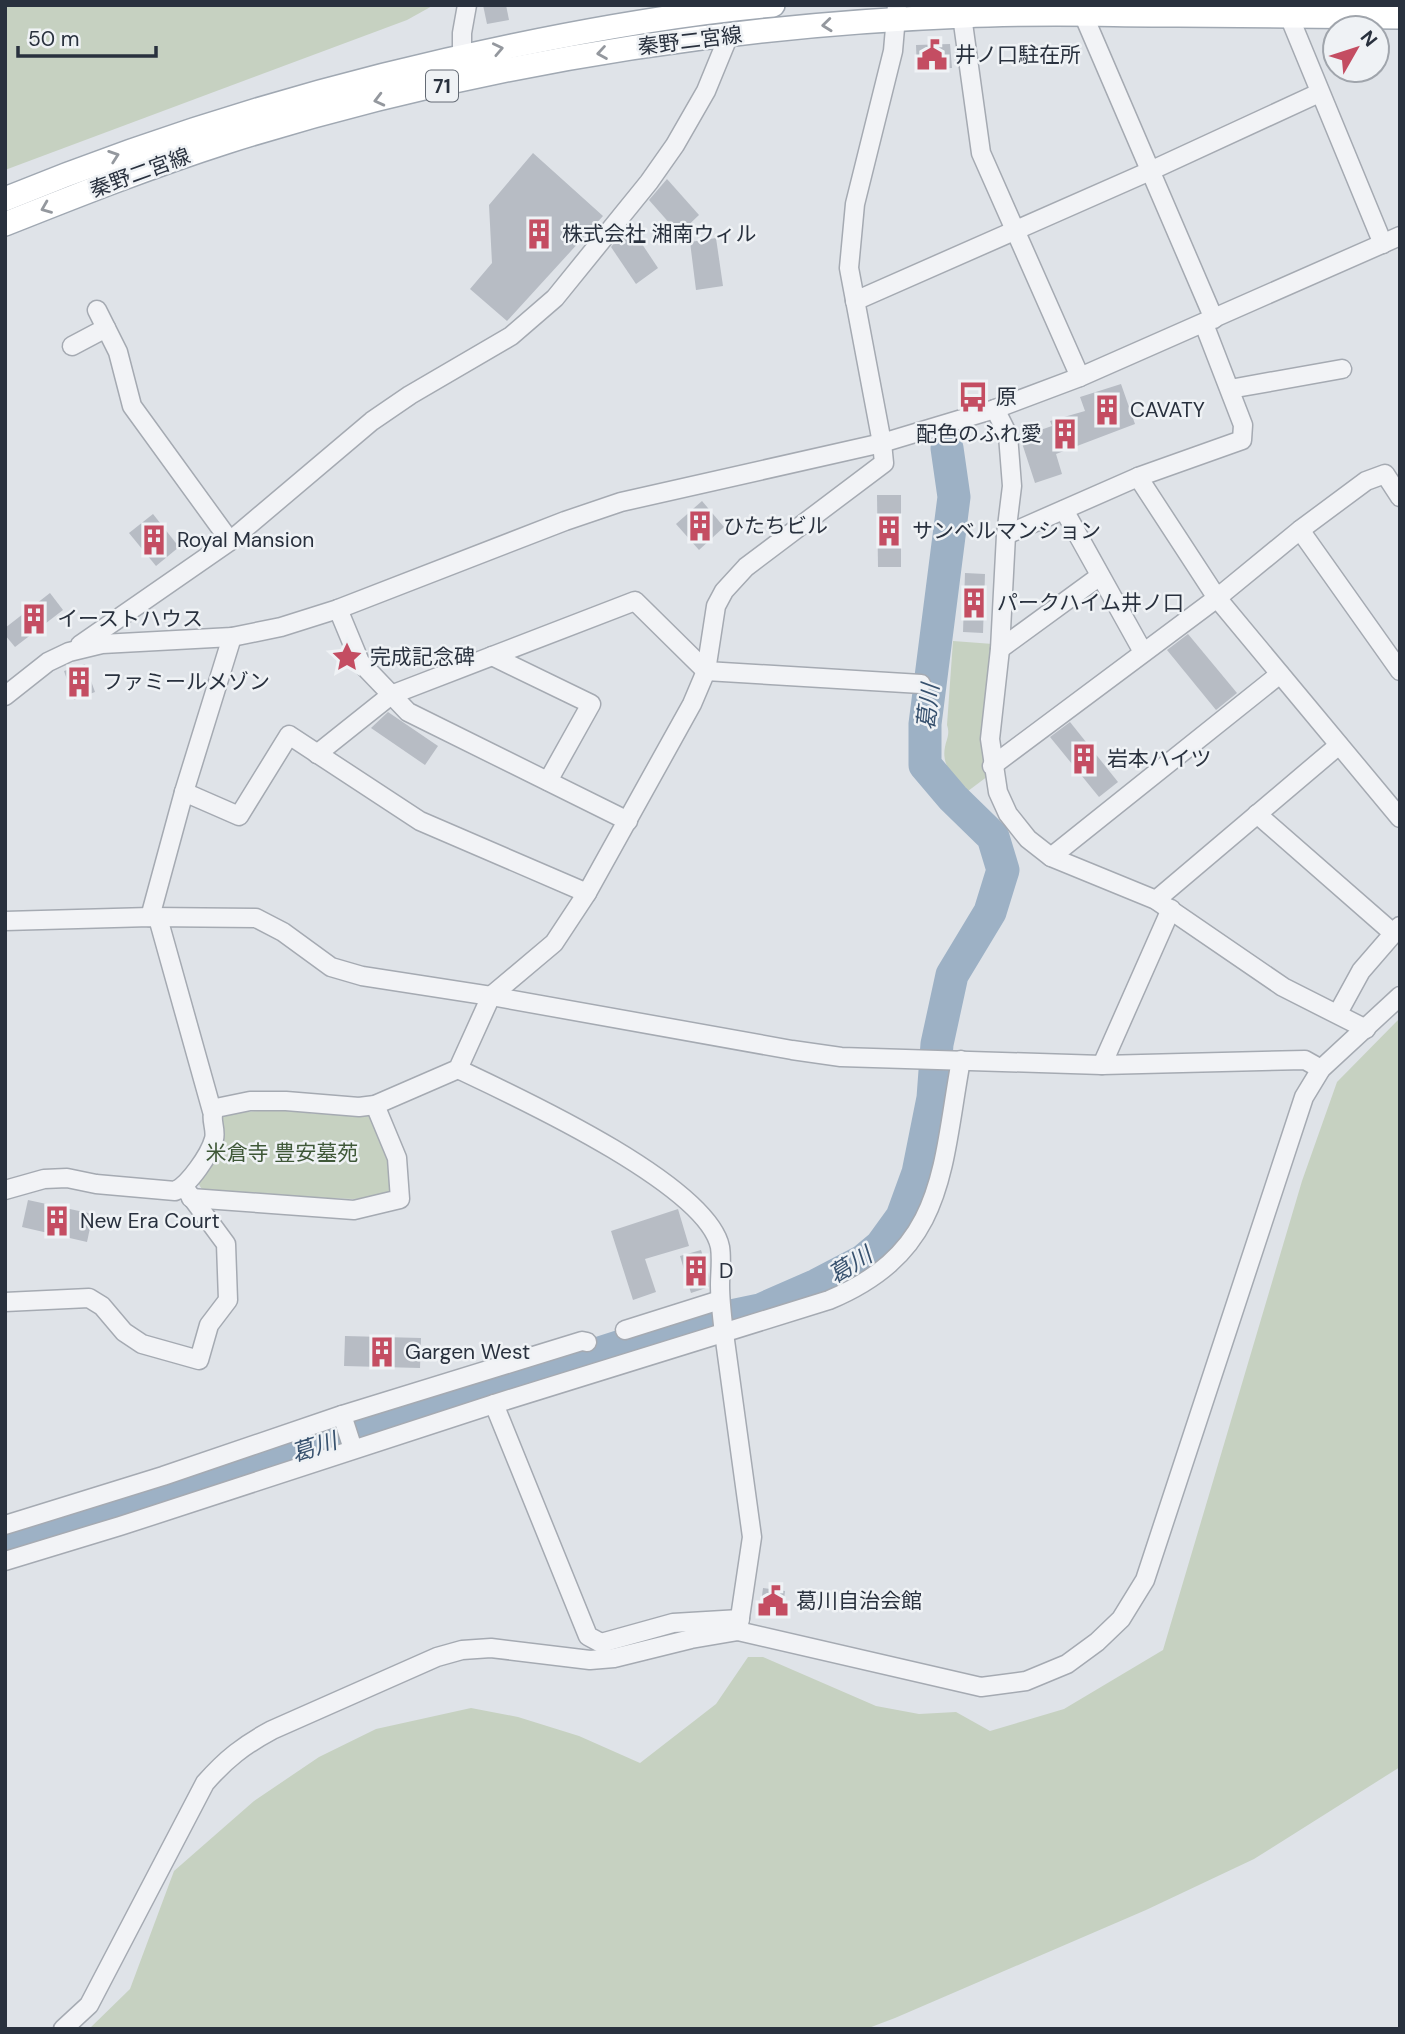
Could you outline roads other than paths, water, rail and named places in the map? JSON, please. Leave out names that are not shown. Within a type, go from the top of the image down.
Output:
[{"type":"main road","name":"秦野二宮線","points":[[5,199],[82,167],[213,121],[346,83],[563,36],[742,7],[773,5]]},
{"type":"main road","name":"秦野二宮線","points":[[5,224],[96,188],[213,147],[332,112],[576,57],[896,13],[962,16],[1083,13],[1400,17]]},
{"type":"street","points":[[462,56],[461,33],[467,5]]},
{"type":"street","points":[[212,1111],[220,1106],[250,1101],[359,1107],[375,1105],[458,1069],[491,996],[554,943],[587,893],[628,821],[692,704],[706,671],[716,606],[724,591],[746,568],[884,463],[849,268],[855,204],[893,51],[896,13]]},
{"type":"street","points":[[1006,535],[1138,477],[1242,439],[1243,425],[1209,321],[1150,171],[1083,13]]},
{"type":"street","points":[[962,16],[981,153],[1080,377]]},
{"type":"street","points":[[69,652],[102,644],[232,637],[281,627],[338,609],[621,502],[882,443],[995,409],[1080,377],[1392,240],[1319,93],[1289,16]]},
{"type":"street","points":[[5,696],[48,662],[69,652],[230,541],[372,421],[410,395],[511,336],[555,298],[649,182],[675,145],[706,90],[729,35]]},
{"type":"street","points":[[855,301],[1319,93]]},
{"type":"street","points":[[97,310],[118,352],[132,406],[230,541]]},
{"type":"street","points":[[72,346],[106,328]]},
{"type":"street","points":[[1230,389],[1342,369]]},
{"type":"street","points":[[995,409],[1008,435],[1012,486],[1006,535],[1000,649],[990,740],[998,792],[1009,814],[1028,839],[1051,857],[1163,904],[1283,987],[1366,1029]]},
{"type":"street","points":[[992,766],[1217,598],[1300,530],[1366,481],[1385,474],[1400,496]]},
{"type":"street","points":[[1138,477],[1217,598],[1400,818]]},
{"type":"street","points":[[1064,510],[1143,652]]},
{"type":"street","points":[[1300,530],[1400,671]]},
{"type":"street","points":[[1000,649],[1100,576]]},
{"type":"street","points":[[317,754],[391,695],[635,601],[706,671],[921,684]]},
{"type":"street","points":[[338,609],[360,662],[408,712],[628,821]]},
{"type":"street","points":[[188,1192],[215,1138],[212,1111],[154,918],[184,792],[232,637]]},
{"type":"street","points":[[492,656],[591,704],[548,781]]},
{"type":"street","points":[[1051,857],[1280,674]]},
{"type":"street","points":[[184,792],[239,816],[289,735],[420,821],[587,893]]},
{"type":"street","points":[[1102,1065],[1163,904],[1257,814],[1339,745]]},
{"type":"street","points":[[1257,814],[1396,929],[1361,971],[1338,1013]]},
{"type":"street","points":[[5,921],[256,918],[283,932],[331,967],[362,976],[491,996],[792,1051],[841,1057],[1102,1065],[1305,1060],[1321,1069]]},
{"type":"street","points":[[494,1404],[588,1636],[601,1643],[673,1623],[739,1625],[981,1687],[1026,1681],[1067,1664],[1097,1642],[1121,1619],[1145,1580],[1304,1097],[1321,1069],[1400,996]]},
{"type":"street","points":[[5,1561],[851,1291],[869,1281],[909,1243],[926,1217],[938,1186],[961,1060]]},
{"type":"street","points":[[458,1069],[603,1143],[686,1200],[699,1213],[720,1247],[720,1300],[752,1537],[739,1625]]},
{"type":"street","points":[[5,1189],[44,1179],[67,1178],[96,1184],[354,1210],[400,1199],[397,1158],[375,1105]]},
{"type":"street","points":[[5,1302],[89,1298],[102,1306],[124,1332],[142,1344],[199,1360],[209,1325],[228,1300],[226,1244],[188,1192]]},
{"type":"street","points":[[625,1330],[720,1300]]},
{"type":"street","points":[[5,1525],[163,1476],[342,1415],[582,1340],[587,1342]]},
{"type":"street","points":[[342,1415],[353,1449]]},
{"type":"street","points":[[63,2029],[89,2006],[205,1783],[224,1760],[247,1744],[272,1730],[437,1657],[462,1650],[491,1648],[590,1660],[602,1659],[739,1625]]},
{"type":"waterway","name":"葛川","points":[[5,1544],[75,1526],[207,1479],[634,1342],[693,1324],[760,1310],[863,1261],[881,1246],[902,1217],[918,1173],[933,1098],[937,1044],[952,975],[990,912],[1003,870],[993,837],[953,798],[925,765],[925,724],[954,497],[947,448]]},
{"type":"place","name":"井ノ口駐在所","points":[[932,55]]},
{"type":"place","name":"株式会社 湘南ウィル","points":[[539,234]]},
{"type":"place","name":"原","points":[[973,397]]},
{"type":"place","name":"CAVATY","points":[[1107,410]]},
{"type":"place","name":"配色のふれ愛","points":[[1065,434]]},
{"type":"place","name":"ひたちビル","points":[[700,526]]},
{"type":"place","name":"サンベルマンション","points":[[889,531]]},
{"type":"place","name":"Royal Mansion","points":[[154,540]]},
{"type":"place","name":"パークハイム井ノ口","points":[[974,603]]},
{"type":"place","name":"イーストハウス","points":[[34,619]]},
{"type":"place","name":"完成記念碑","points":[[347,657]]},
{"type":"place","name":"ファミールメゾン","points":[[79,682]]},
{"type":"place","name":"岩本ハイツ","points":[[1084,759]]},
{"type":"place","name":"New Era Court","points":[[57,1221]]},
{"type":"place","name":"D","points":[[696,1271]]},
{"type":"place","name":"Gargen West","points":[[382,1352]]},
{"type":"place","name":"葛川自治会館","points":[[773,1601]]},
{"type":"park label","name":"米倉寺 豊安墓苑","points":[[282,1153]]}]
